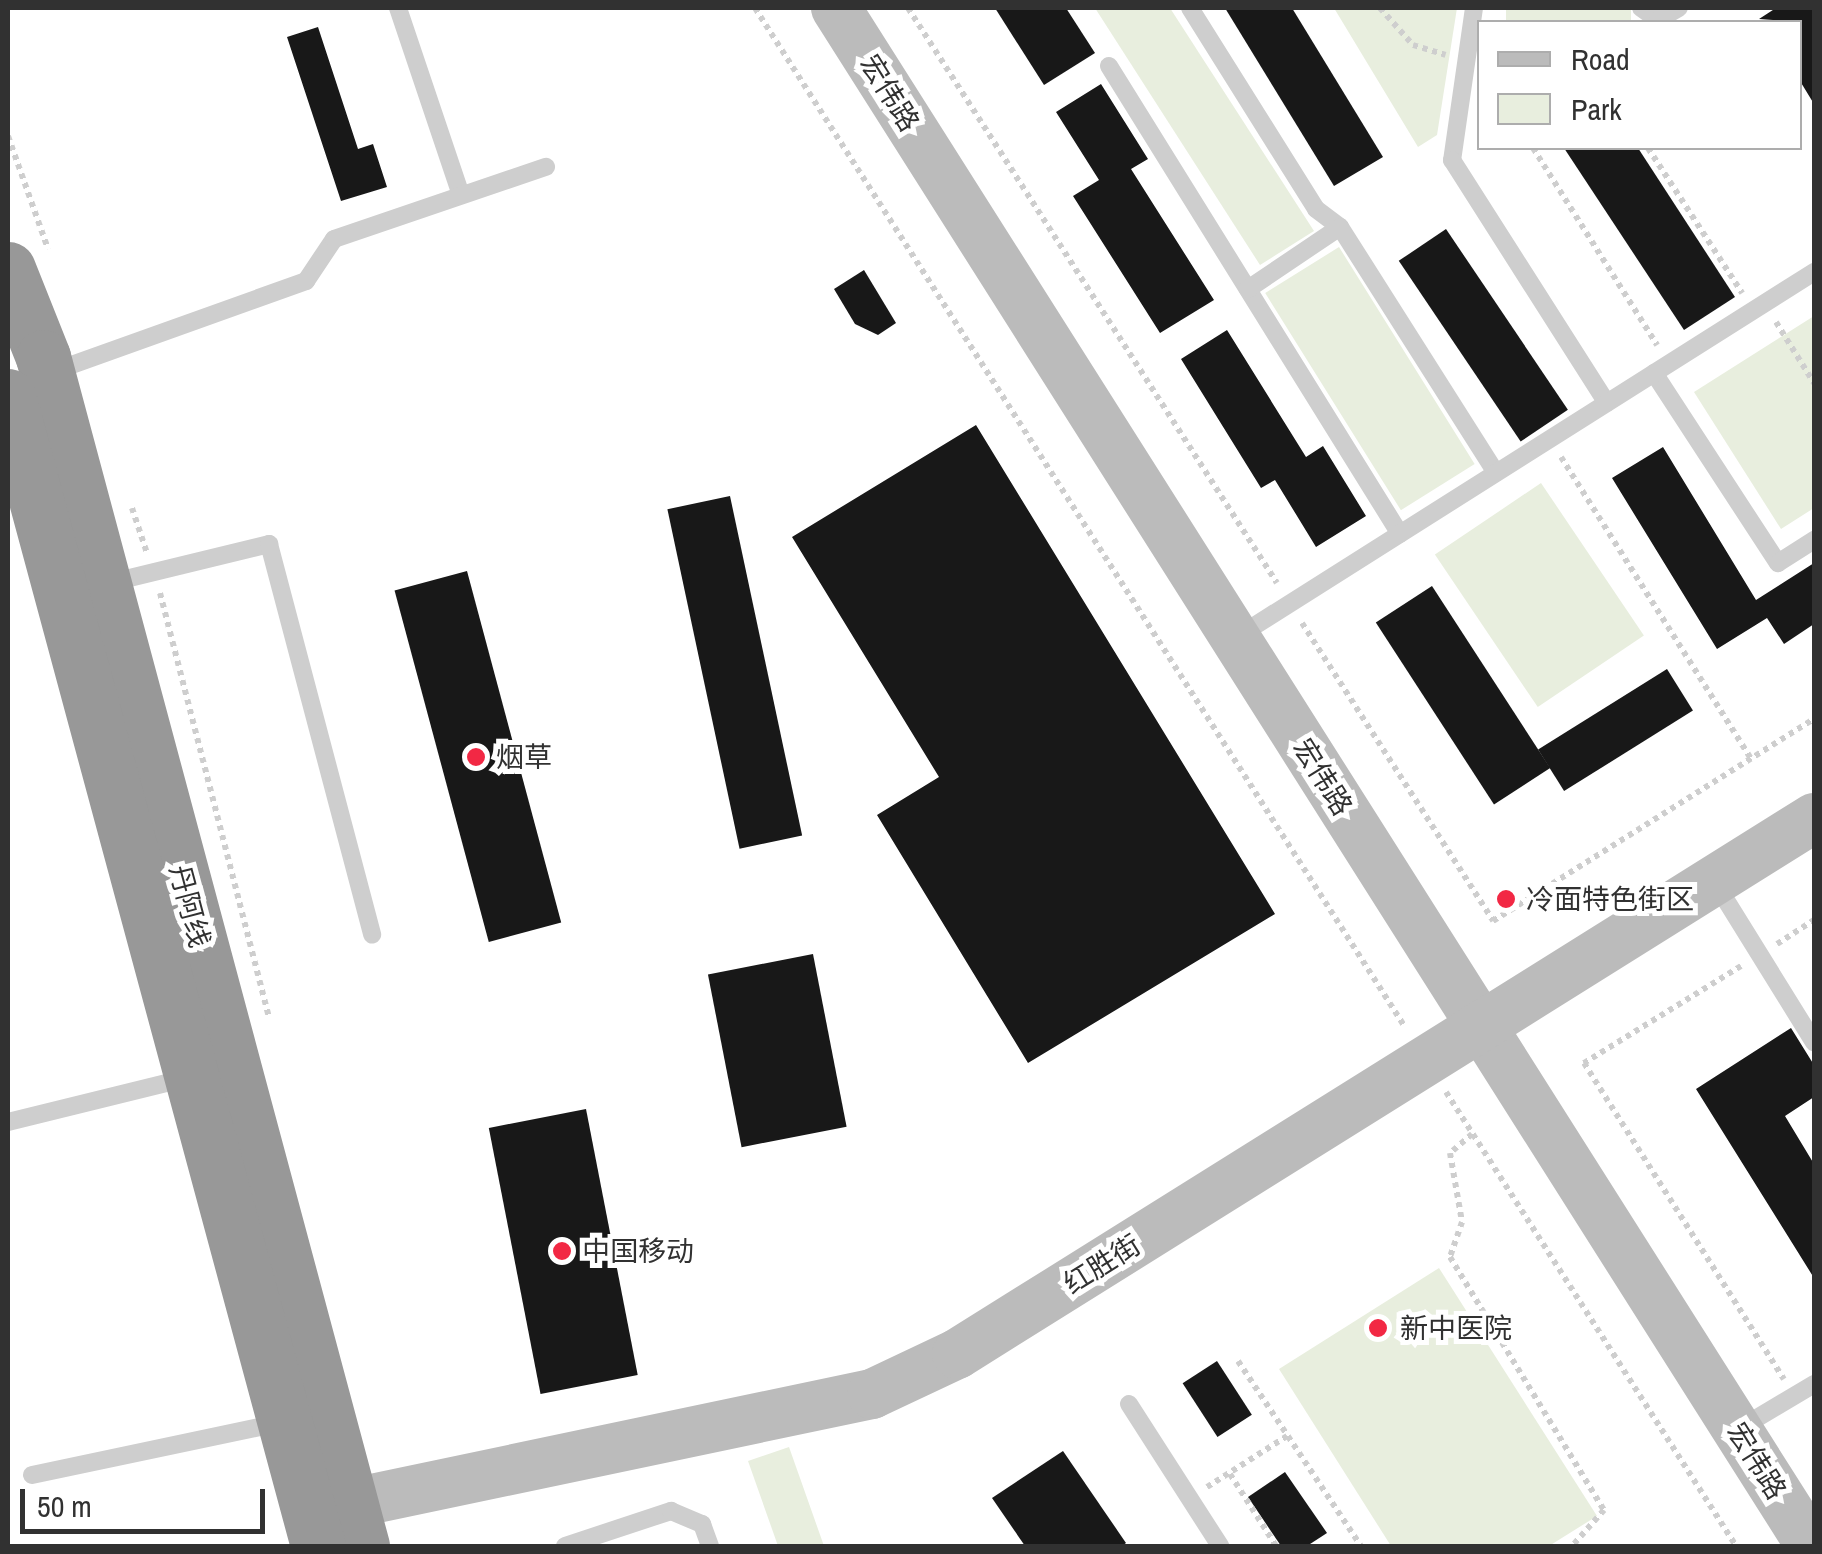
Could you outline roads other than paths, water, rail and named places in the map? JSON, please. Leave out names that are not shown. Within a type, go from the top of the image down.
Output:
[{"type":"highway","name":"丹阿线","points":[[8,269],[27,385],[191,1077],[284,1422],[335,1528]]},
{"type":"highway","name":"丹阿线","points":[[27,385],[104,584],[335,1528]]},
{"type":"street","name":"宏伟路","points":[[836,8],[1811,1546]]},
{"type":"street","name":"红胜街","points":[[335,1528],[872,1394],[958,1354],[1814,818]]},
{"type":"lane","points":[[398,8],[461,196]]},
{"type":"lane","points":[[1190,8],[1316,209],[1340,227],[1496,473]]},
{"type":"lane","points":[[1474,8],[1452,160],[1607,403]]},
{"type":"lane","points":[[1642,8],[1658,20],[1679,8]]},
{"type":"lane","points":[[1110,66],[1400,534]]},
{"type":"lane","points":[[27,385],[306,281],[334,240],[546,166]]},
{"type":"lane","points":[[1248,289],[1340,227]]},
{"type":"lane","points":[[1235,638],[1814,272]]},
{"type":"lane","points":[[1662,369],[1778,564],[1814,540]]},
{"type":"lane","points":[[104,584],[269,544],[372,936]]},
{"type":"lane","points":[[1714,881],[1814,1042]]},
{"type":"lane","points":[[8,1122],[191,1077]]},
{"type":"lane","points":[[1737,1430],[1814,1384]]},
{"type":"lane","points":[[1129,1404],[1220,1546]]},
{"type":"lane","points":[[32,1475],[284,1422]]},
{"type":"lane","points":[[565,1546],[671,1510],[702,1524],[710,1546]]},
{"type":"place","name":"烟草","points":[[476,757]]},
{"type":"place","name":"冷面特色街区","points":[[1506,899]]},
{"type":"place","name":"中国移动","points":[[562,1251]]},
{"type":"place","name":"新中医院","points":[[1378,1328]]}]
